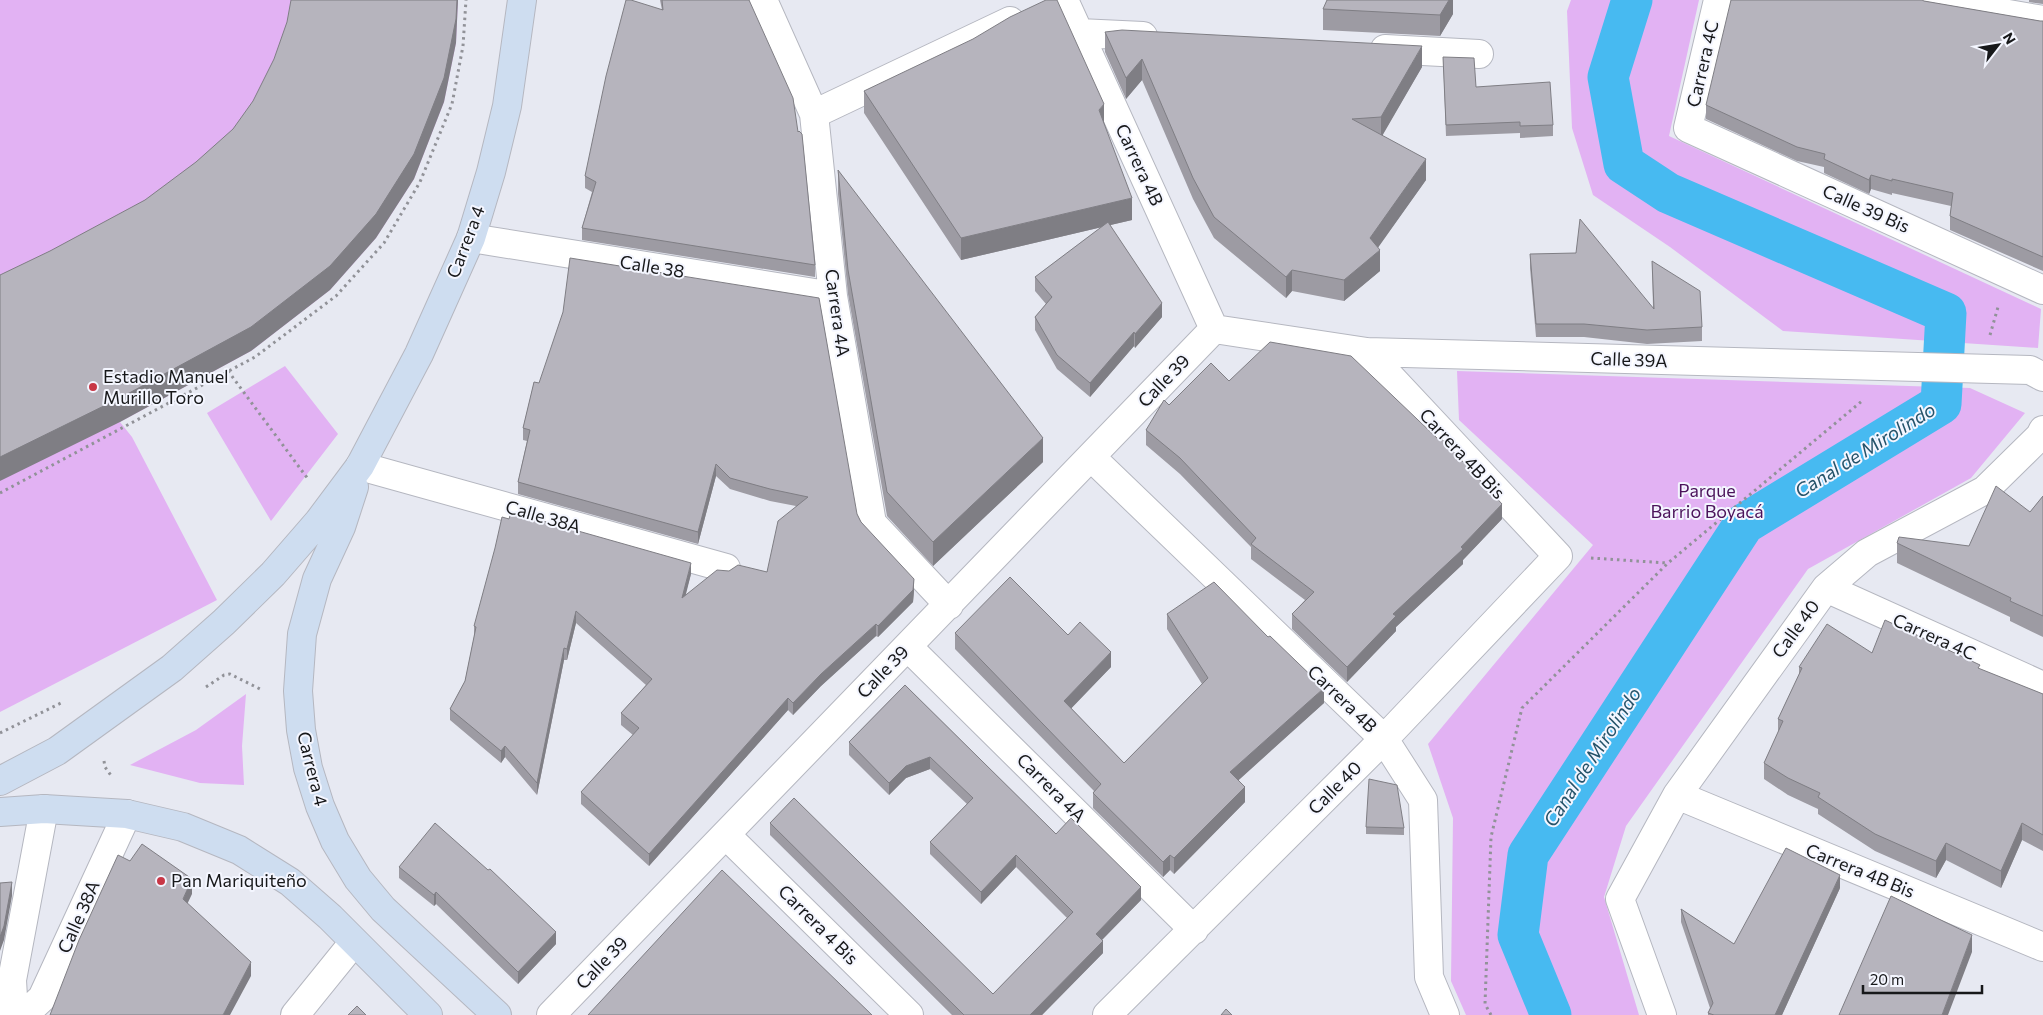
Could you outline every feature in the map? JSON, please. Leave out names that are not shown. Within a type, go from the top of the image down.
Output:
[{"type":"main road","name":"Carrera 4","points":[[0,781],[57,751],[172,668],[224,622],[273,574],[319,521],[360,466],[419,354],[471,238],[491,172],[507,106],[522,0]]},
{"type":"main road","name":"Carrera 4","points":[[360,466],[341,526],[317,579],[302,634],[298,691],[301,730],[308,768],[335,841],[358,879],[383,909],[497,1015]]},
{"type":"main road","points":[[0,812],[44,810],[127,814],[183,827],[239,850],[290,882],[330,917],[428,1015]]},
{"type":"street","name":"Carrera 4A","points":[[763,0],[814,114],[833,296],[872,523],[948,604]]},
{"type":"street","name":"Carrera 4C","points":[[1688,128],[1718,0]]},
{"type":"street","points":[[1927,0],[2043,20]]},
{"type":"street","points":[[814,114],[1049,4]]},
{"type":"street","name":"Carrera 4B","points":[[1049,4],[1079,33],[1214,329]]},
{"type":"street","points":[[1079,33],[1167,38]]},
{"type":"street","points":[[1362,48],[1479,54]]},
{"type":"street","name":"Calle 39 Bis","points":[[1688,128],[2043,290]]},
{"type":"street","name":"Calle 38","points":[[471,238],[833,296]]},
{"type":"street","name":"Calle 39A","points":[[1214,329],[1367,352],[2030,370],[2043,377]]},
{"type":"street","name":"Calle 39","points":[[552,1015],[1214,329]]},
{"type":"street","name":"Carrera 4B Bis","points":[[1367,352],[1558,556]]},
{"type":"street","name":"Calle 40","points":[[1662,1015],[1620,900],[1677,795],[1826,588],[1867,553],[1985,490],[2040,436],[2043,430]]},
{"type":"street","name":"Carrera 4B","points":[[1091,457],[1384,739],[1423,800],[1429,978],[1445,1015]]},
{"type":"street","name":"Calle 38A","points":[[360,466],[726,568]]},
{"type":"street","name":"Calle 40","points":[[1107,1015],[1384,739],[1558,556]]},
{"type":"street","name":"Carrera 4C","points":[[1826,588],[2043,686]]},
{"type":"street","name":"Carrera 4A","points":[[908,647],[1194,930]]},
{"type":"street","name":"Carrera 4B Bis","points":[[1677,795],[2043,947]]},
{"type":"street","points":[[14,1015],[12,980],[44,810]]},
{"type":"street","name":"Calle 38A","points":[[24,1015],[42,998],[127,814]]},
{"type":"street","name":"Carrera 4 Bis","points":[[726,835],[909,1015]]},
{"type":"street","points":[[295,1015],[354,942]]},
{"type":"path","points":[[0,493],[255,357],[336,296],[384,243],[420,182],[452,104],[463,46],[466,0]]},
{"type":"path","points":[[1978,369],[2007,273]]},
{"type":"path","points":[[1491,1015],[1485,1004],[1491,837],[1522,708],[1668,563],[1834,426],[1902,367]]},
{"type":"path","points":[[228,371],[309,481]]},
{"type":"path","points":[[1558,556],[1668,563]]},
{"type":"path","points":[[204,689],[224,675],[230,674],[264,690],[298,691]]},
{"type":"path","points":[[104,759],[105,767],[117,782]]},
{"type":"green space","name":"Estadio Manuel Murillo Toro","points":[[0,0],[458,0],[456,43],[444,102],[414,179],[376,238],[330,290],[251,351],[120,422],[132,437],[217,600],[0,712]]},
{"type":"green space","points":[[1571,0],[1699,0],[1669,136],[2041,309],[2038,348],[1783,331],[1670,247],[1593,195],[1572,128],[1567,11]]},
{"type":"green space","points":[[285,366],[338,434],[271,521],[207,413]]},
{"type":"green space","name":"Parque Barrio Boyacá","points":[[1457,371],[1970,388],[2025,413],[1971,478],[1808,569],[1626,826],[1604,897],[1639,1015],[1466,1015],[1451,981],[1453,818],[1428,744],[1593,545],[1459,420]]},
{"type":"green space","points":[[246,694],[242,746],[244,785],[200,783],[130,765],[196,730]]},
{"type":"building","points":[[291,0],[457,0],[456,19],[444,78],[414,154],[376,214],[330,266],[251,327],[120,398],[0,457],[0,275],[50,251],[145,200],[196,162],[233,129],[253,101],[274,59],[287,22]]},
{"type":"building","points":[[626,0],[663,10],[662,0],[749,0],[793,98],[798,132],[802,134],[815,265],[582,228],[596,182],[585,176],[606,76]]},
{"type":"building","points":[[1046,0],[1057,0],[1104,104],[1099,110],[1132,198],[961,238],[864,91],[973,39],[1010,17]]},
{"type":"building","points":[[1327,0],[1449,0],[1440,15],[1323,9]]},
{"type":"building","points":[[1731,0],[1922,0],[2043,21],[2043,257],[1950,216],[1953,193],[1871,175],[1869,180],[1824,159],[1825,154],[1797,147],[1706,105]]},
{"type":"building","points":[[1122,30],[1422,46],[1381,117],[1352,119],[1426,159],[1370,238],[1380,250],[1344,280],[1292,270],[1286,277],[1214,217],[1193,178],[1142,59],[1126,78],[1105,32]]},
{"type":"building","points":[[1443,57],[1474,58],[1476,87],[1550,82],[1553,125],[1520,126],[1520,122],[1446,125]]},
{"type":"building","points":[[838,170],[1043,438],[933,542],[887,492],[848,270]]},
{"type":"building","points":[[1580,219],[1654,309],[1652,261],[1700,291],[1702,327],[1647,330],[1584,324],[1536,324],[1530,254],[1576,253]]},
{"type":"building","points":[[1108,222],[1162,303],[1090,383],[1057,355],[1035,317],[1052,297],[1035,277]]},
{"type":"building","points":[[570,258],[819,298],[857,514],[861,522],[914,579],[913,590],[878,626],[876,624],[821,674],[793,703],[788,698],[649,854],[581,792],[639,728],[621,713],[652,679],[576,611],[567,649],[564,648],[537,783],[505,746],[501,751],[450,709],[465,681],[476,627],[474,626],[502,517],[509,519],[511,512],[691,563],[682,598],[717,570],[729,571],[738,565],[767,572],[778,521],[808,497],[730,478],[716,464],[698,532],[518,482],[530,430],[523,428],[534,382],[539,383],[563,312]]},
{"type":"building","points":[[1270,342],[1351,356],[1439,440],[1441,438],[1502,504],[1461,547],[1463,549],[1393,614],[1396,616],[1347,667],[1292,614],[1314,592],[1251,544],[1256,538],[1180,458],[1146,430],[1164,400],[1169,405],[1211,363],[1229,381]]},
{"type":"building","points":[[1996,486],[2030,512],[2043,496],[2043,616],[2010,601],[2011,598],[1897,543],[1899,537],[1969,546]]},
{"type":"building","points":[[1010,577],[1068,635],[1080,622],[1111,652],[1064,701],[1124,763],[1208,678],[1167,614],[1214,582],[1268,637],[1270,636],[1324,688],[1230,772],[1245,787],[1174,858],[1170,855],[1163,862],[1093,793],[1101,784],[955,633]]},
{"type":"building","points":[[1885,620],[1980,665],[1978,668],[2043,694],[2043,835],[2022,823],[2001,871],[1946,843],[1936,861],[1875,834],[1818,797],[1820,793],[1788,778],[1764,763],[1783,721],[1778,719],[1802,668],[1799,667],[1827,624],[1872,653]]},
{"type":"building","points":[[905,685],[1056,834],[1071,818],[1141,887],[1096,934],[1103,941],[1030,1015],[964,1015],[770,823],[794,798],[993,994],[1073,912],[1016,855],[981,892],[930,842],[973,798],[930,757],[906,766],[889,783],[849,742]]},
{"type":"building","points":[[1369,779],[1397,785],[1404,828],[1366,827]]},
{"type":"building","points":[[435,823],[488,870],[490,869],[556,932],[518,972],[436,892],[434,895],[399,867]]},
{"type":"building","points":[[142,844],[192,879],[183,899],[251,962],[223,1015],[50,1015],[79,940],[118,855],[130,861]]},
{"type":"building","points":[[1786,848],[1840,875],[1775,1015],[1714,1015],[1708,1013],[1713,1003],[1681,909],[1734,944]]},
{"type":"building","points":[[722,870],[872,1015],[588,1015]]},
{"type":"building","points":[[12,882],[4,926],[0,937],[0,883]]},
{"type":"building","points":[[1891,896],[1972,935],[1942,1015],[1839,1015]]},
{"type":"building","points":[[357,1006],[366,1015],[348,1015]]},
{"type":"building","points":[[1226,1009],[1232,1015],[1221,1015]]},
{"type":"waterway","name":"Canal de Mirolindo","points":[[1551,1015],[1518,935],[1528,855],[1744,524],[1941,404],[1946,313],[1668,193],[1624,164],[1608,77],[1632,0]]},
{"type":"place","name":"Estadio Manuel Murillo Toro","points":[[93,387]]},
{"type":"place","name":"Pan Mariquiteño","points":[[161,881]]}]
